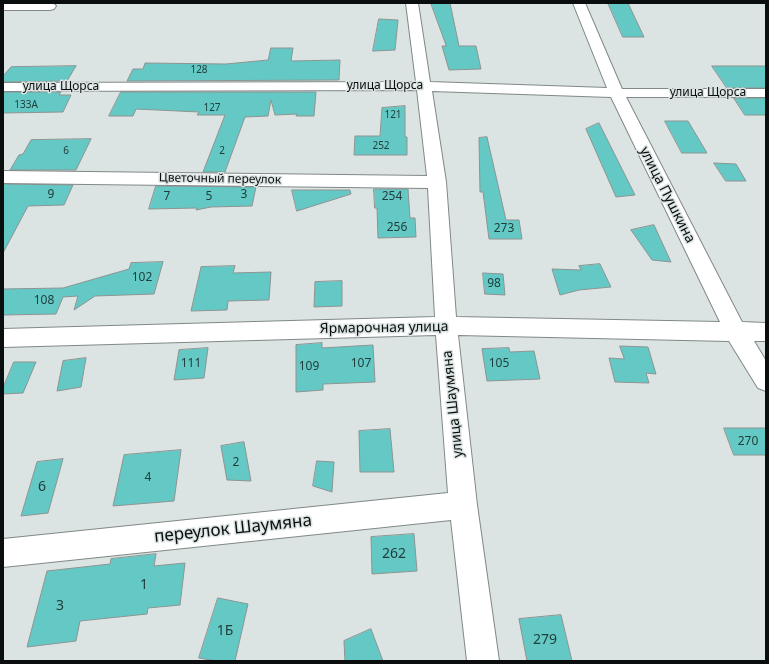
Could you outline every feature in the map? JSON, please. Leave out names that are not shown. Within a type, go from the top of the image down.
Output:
[{"type":"street","name":"улица Шаумяна","points":[[412,3],[437,182],[446,326],[463,505],[483,661]]},
{"type":"street","name":"улица Пушкина","points":[[579,3],[616,93],[736,332],[766,381]]},
{"type":"street","points":[[3,6],[50,6]]},
{"type":"street","name":"улица Щорса","points":[[3,87],[424,86],[616,93],[766,93]]},
{"type":"street","name":"Цветочный переулок","points":[[3,177],[437,182]]},
{"type":"street","name":"Ярмарочная улица","points":[[3,338],[446,326],[766,332]]},
{"type":"street","name":"переулок Шаумяна","points":[[3,553],[463,505]]},
{"type":"building","points":[[431,3],[450,3],[459,46],[476,46],[481,69],[449,70],[442,46],[446,46]]},
{"type":"building","points":[[608,3],[628,3],[644,37],[623,37]]},
{"type":"building","points":[[379,19],[398,20],[395,50],[373,51]]},
{"type":"building","points":[[271,48],[293,48],[291,61],[340,60],[339,80],[127,81],[133,69],[143,69],[145,63],[226,64],[268,60]]},
{"type":"building","points":[[76,66],[67,81],[3,82],[3,76],[11,67]]},
{"type":"building","points":[[712,66],[766,66],[766,88],[727,88]]},
{"type":"building","points":[[3,92],[61,92],[59,95],[71,95],[63,112],[3,113]]},
{"type":"building","points":[[121,92],[316,92],[314,116],[296,116],[297,114],[275,115],[271,100],[268,116],[245,117],[225,172],[203,172],[225,115],[197,115],[199,112],[136,109],[133,116],[109,116]]},
{"type":"building","points":[[734,98],[766,98],[766,115],[745,115]]},
{"type":"building","points":[[405,106],[405,137],[407,137],[407,155],[354,155],[355,136],[380,136],[382,108]]},
{"type":"building","points":[[665,121],[688,121],[707,153],[682,153]]},
{"type":"building","points":[[599,123],[635,195],[616,197],[586,129]]},
{"type":"building","points":[[487,137],[506,220],[519,220],[522,239],[489,239],[483,192],[480,192],[479,138]]},
{"type":"building","points":[[91,139],[76,170],[10,170],[19,155],[23,154],[31,140]]},
{"type":"building","points":[[714,163],[736,164],[746,181],[726,181]]},
{"type":"building","points":[[3,184],[73,185],[64,205],[28,206],[3,253]]},
{"type":"building","points":[[156,186],[256,187],[252,206],[211,207],[196,210],[197,208],[149,209]]},
{"type":"building","points":[[374,189],[408,189],[410,218],[415,218],[416,237],[378,238],[377,208],[375,208]]},
{"type":"building","points":[[292,190],[350,190],[351,194],[297,211]]},
{"type":"building","points":[[654,225],[671,262],[652,260],[631,230]]},
{"type":"building","points":[[163,262],[154,294],[95,296],[74,310],[78,296],[63,297],[56,314],[3,315],[3,289],[63,288],[129,269],[131,263]]},
{"type":"building","points":[[600,264],[611,287],[579,290],[560,295],[552,269],[581,270],[579,266]]},
{"type":"building","points":[[235,266],[233,273],[271,272],[269,300],[228,301],[227,310],[191,311],[201,267]]},
{"type":"building","points":[[483,273],[503,274],[505,295],[485,294]]},
{"type":"building","points":[[342,281],[342,306],[314,307],[315,282]]},
{"type":"building","points":[[322,343],[322,348],[373,345],[375,382],[323,384],[323,390],[296,392],[296,345]]},
{"type":"building","points":[[620,346],[648,347],[656,374],[646,373],[649,383],[615,382],[609,358],[624,359]]},
{"type":"building","points":[[208,348],[204,378],[174,380],[179,350]]},
{"type":"building","points":[[509,348],[510,352],[534,351],[540,379],[487,381],[482,349]]},
{"type":"building","points":[[86,358],[81,387],[57,391],[63,361]]},
{"type":"building","points":[[14,362],[36,362],[23,393],[3,394],[3,388]]},
{"type":"building","points":[[724,428],[766,428],[766,455],[734,455]]},
{"type":"building","points":[[390,429],[394,472],[360,472],[359,431]]},
{"type":"building","points":[[244,442],[251,481],[227,480],[221,446]]},
{"type":"building","points":[[181,450],[174,501],[113,506],[124,455]]},
{"type":"building","points":[[63,459],[48,513],[21,516],[37,462]]},
{"type":"building","points":[[317,461],[334,462],[332,492],[313,486]]},
{"type":"building","points":[[414,534],[417,571],[372,574],[371,537]]},
{"type":"building","points":[[156,554],[154,566],[185,563],[180,605],[148,608],[147,614],[80,621],[76,641],[27,647],[47,571],[110,564],[111,559]]},
{"type":"building","points":[[218,598],[248,604],[235,661],[217,661],[199,658]]},
{"type":"building","points":[[561,615],[572,661],[527,661],[519,619]]},
{"type":"building","points":[[371,629],[383,661],[345,661],[344,641]]}]
